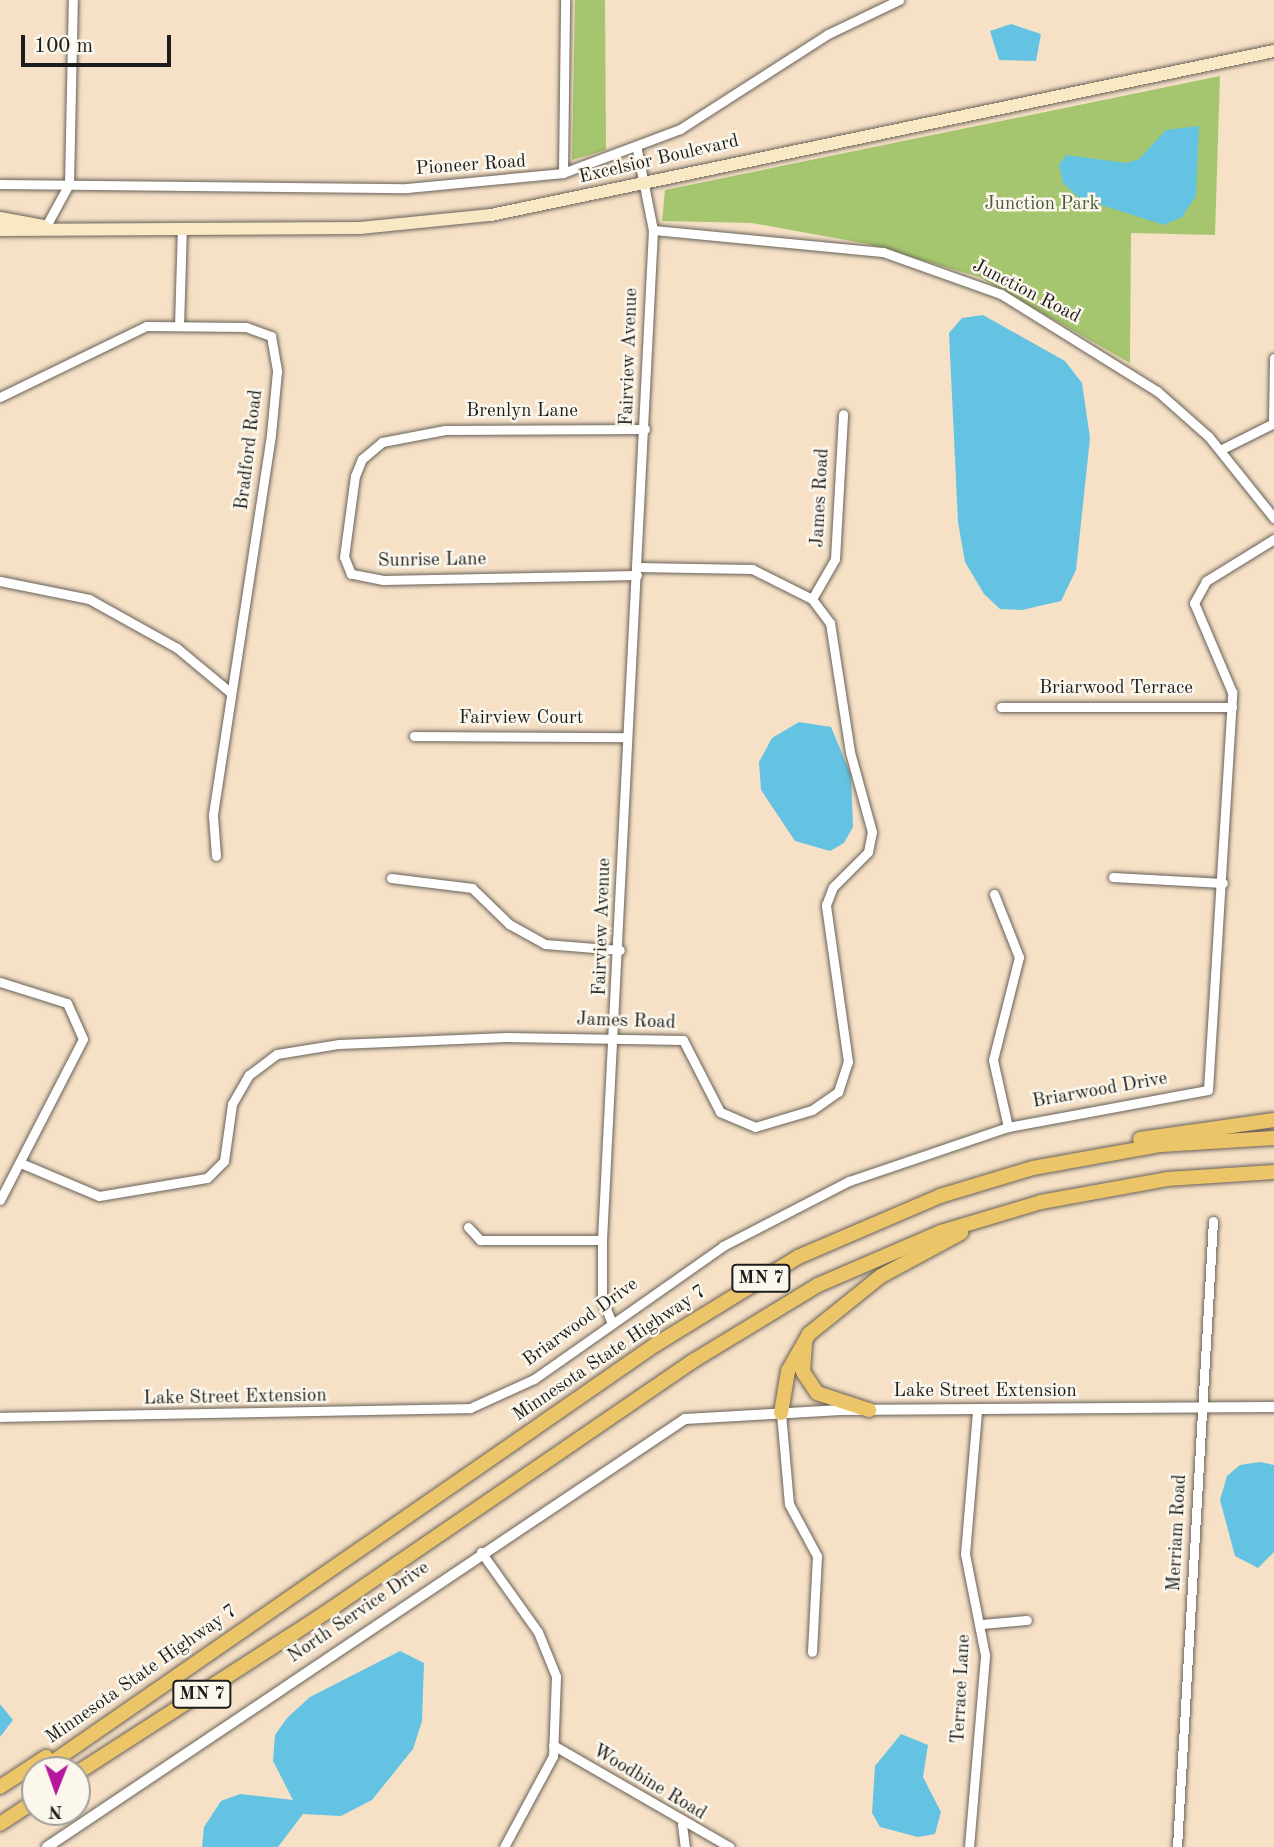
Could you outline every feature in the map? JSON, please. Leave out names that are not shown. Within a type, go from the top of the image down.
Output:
[{"type":"highway","points":[[1033,1168],[1126,1141],[1274,1120]]},
{"type":"highway","name":"Minnesota State Highway 7","points":[[61,1756],[747,1286],[878,1220],[1033,1168],[1161,1145],[1274,1138]]},
{"type":"highway","name":"MN 7","points":[[91,1764],[778,1307],[897,1248],[1041,1202],[1167,1179],[1274,1172]]},
{"type":"highway","points":[[782,1413],[788,1371],[809,1334],[881,1276],[956,1235],[1041,1202]]},
{"type":"highway","points":[[809,1334],[802,1363],[812,1388],[825,1400],[869,1410]]},
{"type":"highway","points":[[0,1787],[166,1683]]},
{"type":"highway","points":[[0,1798],[21,1784]]},
{"type":"highway","points":[[0,1824],[21,1810]]},
{"type":"main road","name":"Excelsior Boulevard","points":[[0,230],[45,226],[415,224],[647,182],[1274,51]]},
{"type":"main road","name":"Excelsior Boulevard","points":[[0,218],[45,226]]},
{"type":"street","points":[[45,226],[69,184],[73,0]]},
{"type":"street","points":[[563,173],[565,0]]},
{"type":"street","name":"Pioneer Road","points":[[0,184],[418,188],[563,173],[636,150],[882,3],[900,0]]},
{"type":"street","name":"Fairview Avenue","points":[[611,1321],[602,1298],[602,1240],[617,1037],[627,737],[645,429],[653,230],[647,182],[636,150]]},
{"type":"street","points":[[179,326],[182,227]]},
{"type":"street","name":"Junction Road","points":[[653,230],[817,241],[948,273],[1081,339],[1157,391],[1220,450],[1274,518]]},
{"type":"street","name":"Bradford Road","points":[[0,397],[120,334],[179,326],[263,330],[276,347],[271,435],[213,816],[216,856]]},
{"type":"street","points":[[1220,450],[1274,423],[1274,358]]},
{"type":"street","name":"James Road","points":[[23,1164],[99,1196],[207,1178],[224,1161],[239,1088],[277,1054],[300,1048],[617,1037],[683,1040],[713,1104],[745,1126],[774,1125],[812,1110],[838,1092],[845,1078],[826,905],[833,887],[868,852],[872,832],[850,752],[830,623],[812,599],[835,559],[843,414]]},
{"type":"street","name":"Brenlyn Lane","points":[[399,437],[645,429]]},
{"type":"street","name":"Sunrise Lane","points":[[399,437],[370,447],[355,476],[344,557],[351,575],[383,580],[752,569],[812,599]]},
{"type":"street","name":"Briarwood Drive","points":[[470,1408],[510,1394],[611,1321],[783,1213],[916,1155],[1008,1126],[1212,1086],[1232,707],[1229,681],[1196,610],[1195,594],[1274,539]]},
{"type":"street","points":[[0,580],[89,599],[177,648],[230,692]]},
{"type":"street","name":"Briarwood Terrace","points":[[1001,706],[1232,707]]},
{"type":"street","name":"Fairview Court","points":[[414,736],[627,737]]},
{"type":"street","points":[[1113,877],[1223,883]]},
{"type":"street","points":[[391,878],[472,888],[509,924],[545,944],[620,950]]},
{"type":"street","points":[[994,894],[1018,957],[993,1060],[1008,1126]]},
{"type":"street","points":[[0,982],[55,996],[82,1026],[80,1052],[23,1164],[0,1200]]},
{"type":"street","name":"Merriam Road","points":[[1177,1847],[1213,1221]]},
{"type":"street","points":[[468,1227],[480,1240],[602,1240]]},
{"type":"street","name":"Lake Street Extension","points":[[695,1416],[869,1410],[1274,1407]]},
{"type":"street","name":"Lake Street Extension","points":[[0,1417],[470,1408]]},
{"type":"street","name":"Terrace Lane","points":[[969,1847],[981,1624],[965,1544],[977,1410]]},
{"type":"street","points":[[782,1413],[789,1504],[817,1556],[812,1652]]},
{"type":"street","name":"North Service Drive","points":[[47,1847],[664,1428],[695,1416]]},
{"type":"street","points":[[481,1552],[538,1632],[556,1676],[553,1745],[542,1782],[504,1847]]},
{"type":"street","points":[[981,1624],[1027,1620]]},
{"type":"street","name":"Woodbine Road","points":[[553,1745],[682,1824],[730,1847]]},
{"type":"street","points":[[682,1824],[685,1847]]},
{"type":"green space","points":[[575,0],[605,0],[606,150],[572,160]]},
{"type":"green space","name":"Junction Park","points":[[1220,76],[1215,235],[1131,233],[1130,363],[979,277],[868,244],[752,223],[662,221],[665,190]]},
{"type":"water","points":[[1011,24],[1041,34],[1036,61],[999,60],[990,31]]},
{"type":"water","points":[[1199,126],[1196,196],[1182,217],[1164,225],[1079,198],[1063,183],[1059,165],[1066,155],[1126,163],[1139,159],[1166,130]]},
{"type":"water","points":[[983,315],[1065,361],[1082,383],[1090,438],[1076,570],[1061,601],[1022,610],[1000,609],[984,594],[965,562],[958,522],[949,333],[962,318]]},
{"type":"water","points":[[799,722],[831,727],[851,775],[853,827],[844,843],[830,851],[795,841],[761,790],[759,762],[772,738]]},
{"type":"water","points":[[1260,1462],[1274,1465],[1274,1552],[1258,1568],[1235,1556],[1220,1500],[1227,1476],[1240,1465]]},
{"type":"water","points":[[400,1651],[424,1663],[422,1721],[413,1749],[372,1800],[341,1816],[303,1814],[278,1847],[202,1847],[204,1827],[221,1801],[240,1794],[293,1800],[273,1761],[275,1735],[287,1718],[310,1697]]},
{"type":"water","points":[[0,1704],[13,1720],[0,1737]]},
{"type":"water","points":[[901,1734],[928,1745],[923,1777],[941,1812],[935,1834],[918,1837],[880,1827],[872,1813],[875,1766]]}]
